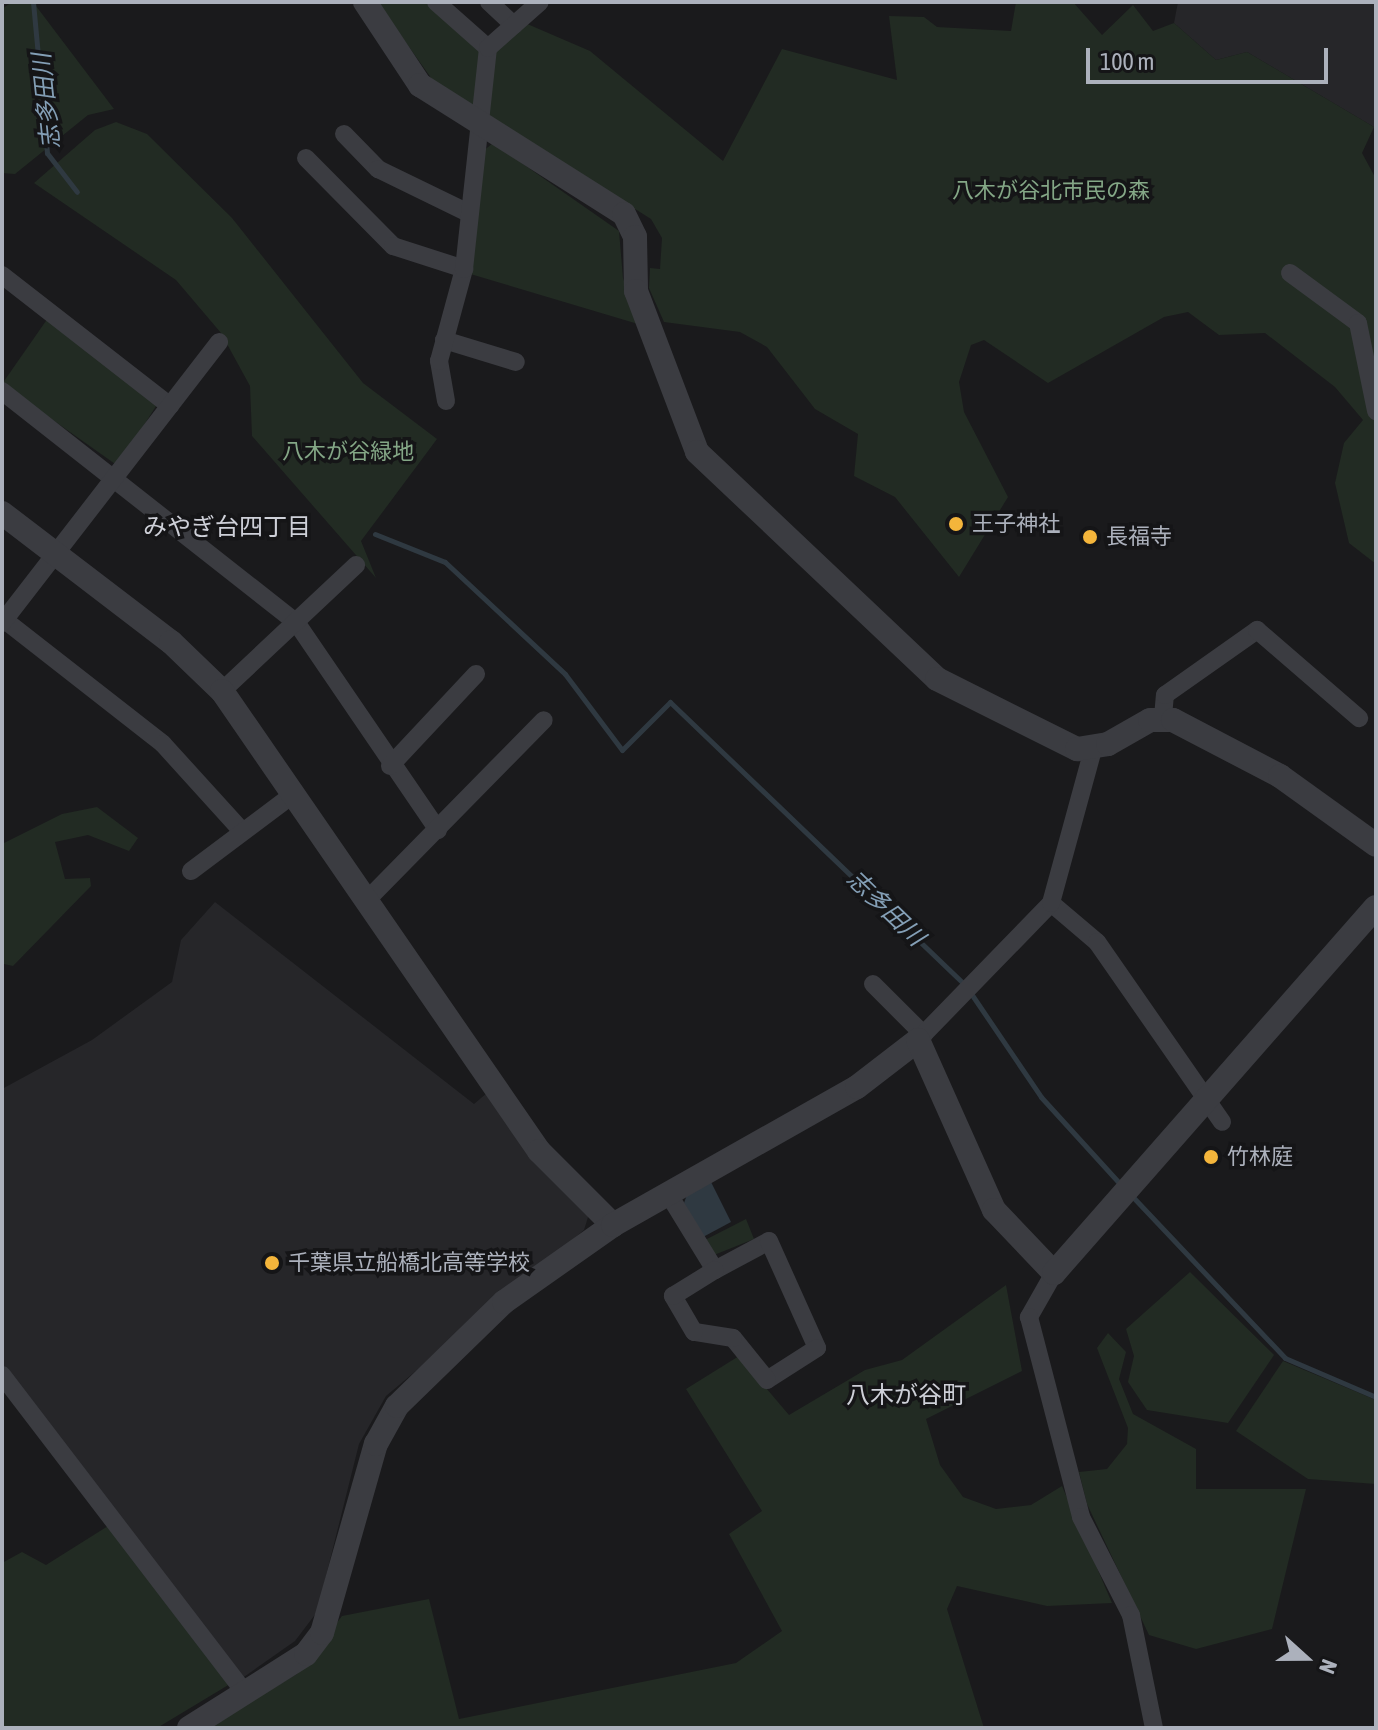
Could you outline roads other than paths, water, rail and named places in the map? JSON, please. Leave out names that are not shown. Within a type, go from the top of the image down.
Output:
[{"type":"street","points":[[365,2],[420,85],[632,225],[636,291],[697,452],[710,468],[937,679],[1056,741],[1093,749],[1163,717]]},
{"type":"street","points":[[436,2],[488,48]]},
{"type":"street","points":[[489,2],[514,25]]},
{"type":"street","points":[[446,401],[439,372],[444,340],[464,269],[466,212],[488,48],[538,3]]},
{"type":"street","points":[[344,134],[378,169],[466,212]]},
{"type":"street","points":[[306,158],[393,246],[464,269]]},
{"type":"street","points":[[1290,273],[1358,323],[1376,411]]},
{"type":"street","points":[[2,275],[170,406]]},
{"type":"street","points":[[444,340],[516,362]]},
{"type":"street","points":[[219,342],[3,620],[163,744],[242,831]]},
{"type":"street","points":[[2,391],[296,622],[390,766],[438,830]]},
{"type":"street","points":[[2,513],[222,691],[539,1151],[613,1225]]},
{"type":"street","points":[[222,691],[356,565]]},
{"type":"street","points":[[1163,717],[1165,695],[1257,630],[1359,718]]},
{"type":"street","points":[[390,766],[476,674]]},
{"type":"street","points":[[1163,717],[1280,776],[1376,845]]},
{"type":"street","points":[[367,900],[544,720]]},
{"type":"street","points":[[189,1728],[306,1654],[322,1633],[376,1444],[397,1406],[504,1302],[613,1225],[857,1087],[921,1038],[1051,903],[1093,749]]},
{"type":"street","points":[[191,871],[295,793]]},
{"type":"street","points":[[1051,903],[1097,942],[1222,1122]]},
{"type":"street","points":[[1154,1728],[1131,1615],[1081,1517],[1029,1317],[1054,1273],[1376,907]]},
{"type":"street","points":[[873,984],[921,1038],[994,1210],[1054,1273]]},
{"type":"street","points":[[669,1195],[715,1270]]},
{"type":"street","points":[[769,1241],[817,1348],[767,1380],[733,1338],[694,1332],[673,1296],[715,1270],[769,1241]]},
{"type":"street","points":[[2,1375],[245,1693]]},
{"type":"waterway","name":"志多田川","points":[[33,2],[47,153],[77,192]]},
{"type":"waterway","name":"志多田川","points":[[375,534],[445,562],[565,674],[622,750],[670,702],[964,984]]},
{"type":"waterway","name":"志多田川","points":[[970,992],[1041,1097],[1121,1185]]},
{"type":"waterway","name":"志多田川","points":[[1131,1195],[1285,1358],[1376,1397]]},
{"type":"place","name":"王子神社","points":[[956,524]]},
{"type":"place","name":"長福寺","points":[[1090,537]]},
{"type":"place","name":"竹林庭","points":[[1211,1157]]},
{"type":"place","name":"千葉県立船橋北高等学校","points":[[272,1263]]},
{"type":"district","name":"みやぎ台四丁目","points":[[227,527]]},
{"type":"district","name":"八木が谷町","points":[[906,1395]]},
{"type":"park label","name":"八木が谷北市民の森","points":[[1051,191]]},
{"type":"park label","name":"八木が谷緑地","points":[[348,452]]}]
